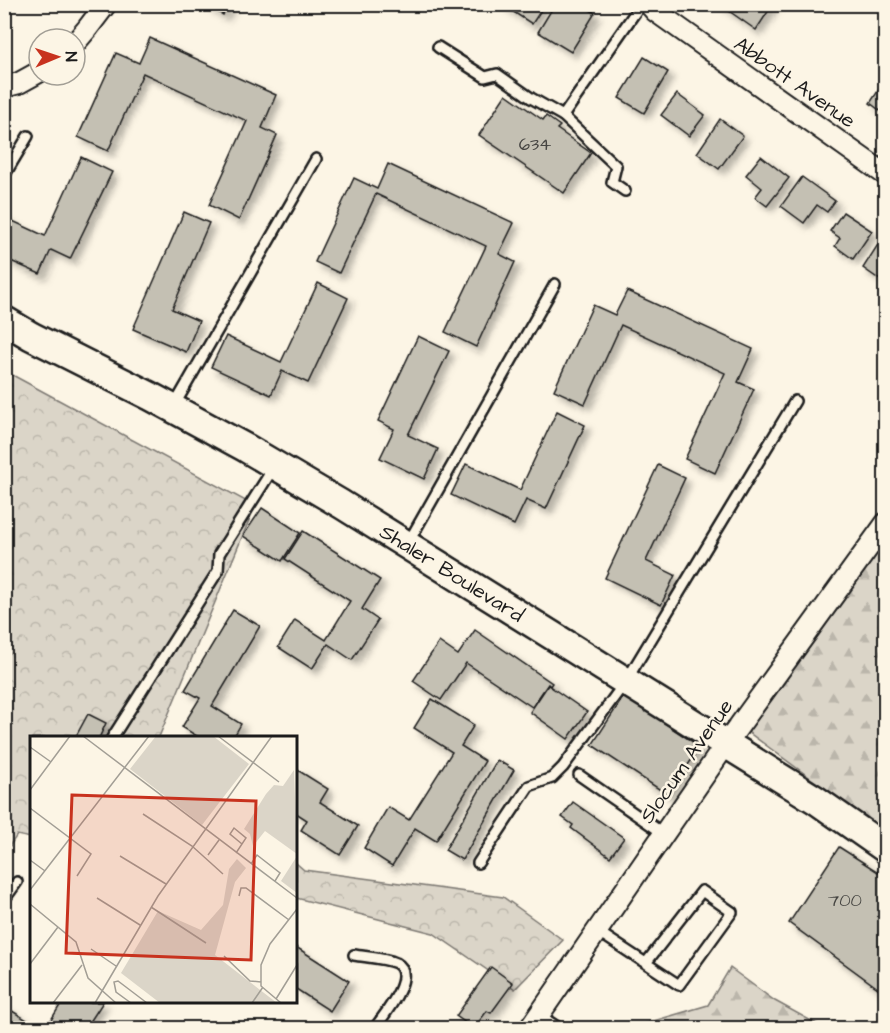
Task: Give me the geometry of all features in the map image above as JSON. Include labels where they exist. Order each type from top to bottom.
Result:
[{"type":"street","points":[[87,30],[106,4]]},
{"type":"street","name":"Abbott Avenue","points":[[650,4],[655,11],[885,175]]},
{"type":"street","points":[[4,87],[27,79]]},
{"type":"street","name":"Shaler Boulevard","points":[[4,320],[172,408],[341,504],[816,800],[885,849]]},
{"type":"street","name":"Slocum Avenue","points":[[534,1022],[726,744],[885,523]]},
{"type":"lane","points":[[563,116],[641,4]]},
{"type":"lane","points":[[438,47],[485,77],[497,74],[531,98],[563,116],[616,166],[612,182],[625,191]]},
{"type":"lane","points":[[4,176],[28,136]]},
{"type":"lane","points":[[172,408],[316,159]]},
{"type":"lane","points":[[407,545],[555,284]]},
{"type":"lane","points":[[478,863],[528,786],[552,778],[563,767],[626,681],[795,401]]},
{"type":"lane","points":[[113,736],[218,571],[219,554],[275,465]]},
{"type":"lane","points":[[579,775],[664,834]]},
{"type":"lane","points":[[4,900],[17,882]]},
{"type":"lane","points":[[597,931],[679,986],[732,912],[702,891],[646,963]]},
{"type":"lane","points":[[354,955],[394,962],[403,972],[399,992],[375,1029]]},
{"type":"lane","points":[[534,1022],[559,1029]]},
{"type":"green space","points":[[5,371],[255,506],[159,736],[30,736],[30,838],[17,835],[5,853]]},
{"type":"green space","points":[[885,542],[885,833],[748,732]]},
{"type":"green space","points":[[297,864],[304,870],[503,897],[563,940],[515,989],[433,933],[297,898]]},
{"type":"green space","points":[[730,968],[775,1001],[824,1028],[645,1028],[640,1025],[708,1005]]},
{"type":"building","points":[[205,4],[230,4],[223,15]]},
{"type":"building","points":[[501,4],[545,4],[532,24]]},
{"type":"building","points":[[555,4],[581,4],[595,13],[571,52],[538,32]]},
{"type":"building","points":[[719,4],[773,4],[756,30]]},
{"type":"building","points":[[150,38],[276,95],[262,128],[277,135],[239,220],[209,205],[247,121],[143,73],[108,151],[78,137],[116,53],[139,63]]},
{"type":"building","points":[[644,57],[668,72],[644,113],[619,98]]},
{"type":"building","points":[[886,79],[886,115],[870,103]]},
{"type":"building","points":[[506,94],[543,120],[546,116],[560,126],[557,129],[591,153],[564,193],[479,135]]},
{"type":"building","points":[[677,94],[705,115],[689,136],[661,115]]},
{"type":"building","points":[[720,119],[743,136],[719,169],[697,153]]},
{"type":"building","points":[[761,156],[789,178],[767,206],[755,197],[762,188],[746,175]]},
{"type":"building","points":[[81,157],[112,172],[70,259],[51,250],[40,274],[4,258],[4,217],[45,236]]},
{"type":"building","points":[[388,164],[514,223],[499,254],[515,262],[476,347],[445,332],[486,246],[376,194],[339,273],[315,262],[354,178],[377,189]]},
{"type":"building","points":[[802,177],[835,201],[827,212],[817,205],[804,223],[781,206]]},
{"type":"building","points":[[184,212],[209,223],[172,309],[199,321],[186,352],[133,329]]},
{"type":"building","points":[[843,212],[872,231],[853,259],[835,246],[840,238],[830,231]]},
{"type":"building","points":[[879,243],[886,247],[886,278],[883,282],[863,268]]},
{"type":"building","points":[[318,283],[348,298],[308,383],[282,371],[271,395],[211,367],[226,336],[281,362]]},
{"type":"building","points":[[627,291],[753,349],[738,382],[754,389],[715,473],[685,459],[725,373],[621,325],[585,404],[554,390],[593,305],[615,315]]},
{"type":"building","points":[[418,336],[449,351],[408,435],[438,449],[424,479],[380,458],[394,429],[378,421]]},
{"type":"building","points":[[557,411],[585,425],[546,509],[526,500],[514,525],[451,495],[466,464],[520,490]]},
{"type":"building","points":[[658,465],[685,478],[646,561],[675,575],[661,605],[605,578]]},
{"type":"building","points":[[262,508],[300,533],[282,561],[243,536]]},
{"type":"building","points":[[303,531],[380,580],[362,609],[378,620],[352,660],[328,644],[312,669],[278,647],[295,620],[326,640],[350,601],[285,559]]},
{"type":"building","points":[[233,610],[260,626],[212,706],[241,724],[234,736],[197,736],[182,727],[200,698],[185,690]]},
{"type":"building","points":[[475,630],[552,683],[550,686],[548,684],[532,707],[466,663],[441,700],[413,681],[439,642],[458,655]]},
{"type":"building","points":[[548,685],[587,712],[568,739],[530,712]]},
{"type":"building","points":[[624,696],[700,747],[668,795],[592,745]]},
{"type":"building","points":[[432,699],[474,725],[461,746],[485,761],[436,841],[415,828],[392,866],[364,848],[388,807],[409,820],[452,752],[414,728]]},
{"type":"building","points":[[88,714],[106,723],[100,736],[76,736]]},
{"type":"building","points":[[497,760],[514,770],[462,860],[445,850]]},
{"type":"building","points":[[297,770],[328,789],[320,802],[358,826],[340,855],[301,830],[307,820],[297,814]]},
{"type":"building","points":[[573,802],[624,838],[610,857],[571,828],[573,825],[562,817]]},
{"type":"building","points":[[839,847],[886,877],[886,994],[789,923]]},
{"type":"building","points":[[297,948],[349,981],[330,1011],[297,990]]},
{"type":"building","points":[[491,967],[513,983],[491,1013],[487,1011],[473,1028],[456,1016]]},
{"type":"building","points":[[61,1003],[102,1003],[86,1028],[46,1028]]},
{"type":"building","points":[[4,1006],[40,1028],[4,1028]]}]
